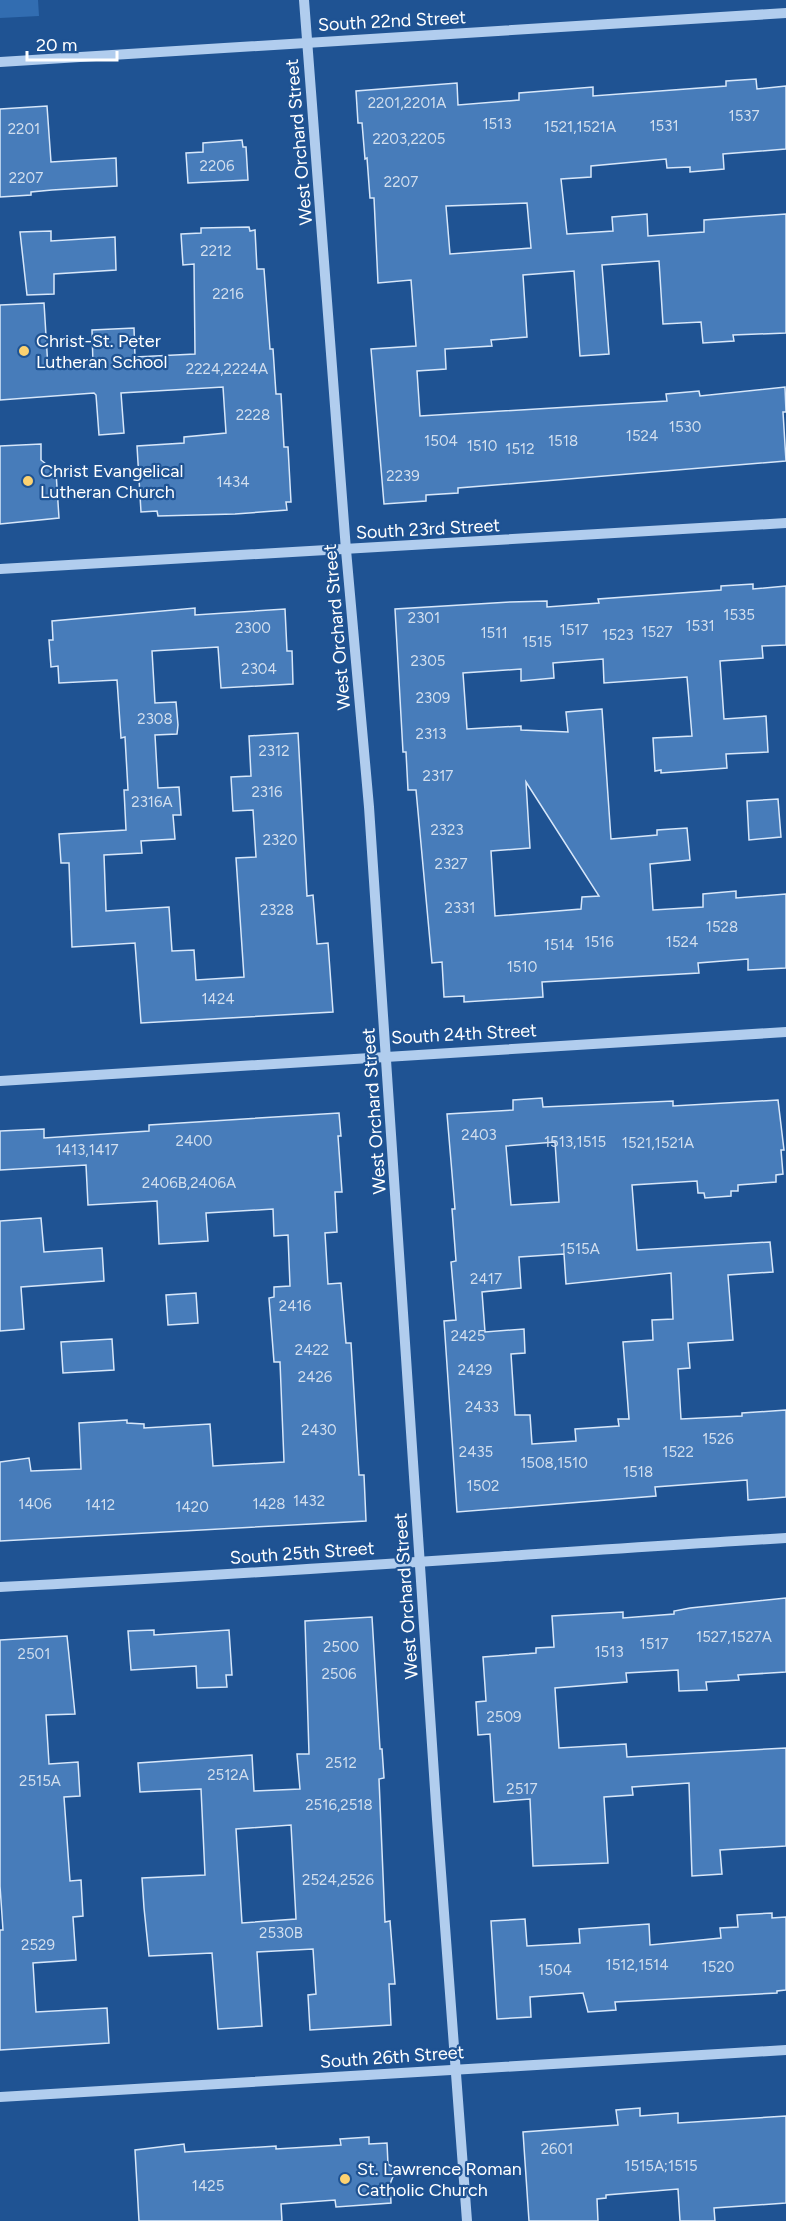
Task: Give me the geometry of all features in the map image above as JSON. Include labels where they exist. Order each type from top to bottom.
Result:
[{"type":"street","name":"West Orchard Street","points":[[304,0],[346,550],[369,807],[467,2221]]},
{"type":"street","name":"South 22nd Street","points":[[0,62],[786,14]]},
{"type":"street","name":"South 23rd Street","points":[[0,569],[786,523]]},
{"type":"street","name":"South 24th Street","points":[[0,1081],[387,1055],[786,1032]]},
{"type":"street","name":"South 25th Street","points":[[0,1587],[172,1579],[786,1538]]},
{"type":"street","name":"South 26th Street","points":[[0,2097],[786,2050]]},
{"type":"shaded area","points":[[0,0],[38,0],[39,16],[0,18]]},
{"type":"building","points":[[756,79],[757,89],[786,86],[786,149],[723,154],[724,169],[690,172],[690,167],[667,168],[666,159],[591,166],[591,177],[561,179],[567,234],[613,231],[612,217],[647,214],[648,236],[704,232],[704,220],[786,214],[786,333],[733,335],[734,341],[703,343],[701,322],[663,324],[659,261],[602,265],[609,354],[580,356],[574,271],[523,275],[527,337],[491,340],[492,346],[445,349],[446,369],[417,371],[420,416],[667,401],[666,394],[699,391],[700,396],[785,387],[786,412],[783,412],[786,461],[458,488],[458,493],[426,495],[426,501],[384,504],[371,349],[416,346],[411,280],[378,283],[374,198],[370,198],[367,158],[365,159],[362,123],[358,123],[356,91],[457,83],[458,105],[519,100],[519,93],[593,87],[593,96],[726,86],[726,81]],"holes":[[[527,203],[531,248],[450,254],[446,206]]]},
{"type":"building","points":[[47,106],[51,162],[116,158],[117,186],[52,190],[31,192],[31,195],[0,197],[0,109]]},
{"type":"building","points":[[242,140],[243,147],[246,147],[248,180],[188,183],[186,153],[203,152],[203,143]]},
{"type":"building","points":[[249,227],[250,231],[255,230],[257,269],[264,269],[276,394],[281,394],[284,447],[288,447],[291,502],[286,502],[287,510],[235,514],[158,516],[157,511],[141,512],[137,446],[184,443],[184,437],[226,433],[223,387],[121,393],[124,433],[99,435],[94,393],[0,400],[0,305],[44,303],[48,368],[93,365],[92,330],[134,328],[135,357],[195,354],[194,264],[183,265],[181,234],[201,233],[201,228]]},
{"type":"building","points":[[51,231],[51,241],[115,237],[116,270],[54,274],[54,294],[27,295],[20,232]]},
{"type":"building","name":"Christ Evangelical Lutheran Church","points":[[41,444],[41,460],[56,472],[59,518],[0,524],[0,446]]},
{"type":"building","points":[[753,584],[753,589],[786,586],[786,645],[762,646],[763,658],[720,661],[724,719],[766,716],[768,752],[726,754],[727,768],[661,773],[661,770],[655,771],[653,738],[692,736],[687,677],[604,683],[603,659],[553,663],[554,678],[521,681],[521,669],[463,673],[467,729],[521,726],[521,730],[568,732],[566,712],[602,709],[611,839],[657,835],[657,830],[687,828],[690,860],[650,864],[653,910],[703,907],[703,894],[736,891],[736,898],[786,894],[786,968],[748,970],[748,959],[698,963],[699,973],[542,982],[543,997],[464,1002],[464,996],[444,997],[442,962],[432,963],[416,790],[408,790],[406,752],[403,752],[395,609],[547,601],[547,607],[599,603],[598,599],[721,590],[721,586]],"holes":[[[526,782],[599,896],[582,897],[581,909],[495,916],[491,851],[530,848]]]},
{"type":"building","points":[[195,608],[195,615],[285,609],[287,651],[292,651],[293,684],[221,688],[218,647],[152,651],[155,703],[176,702],[178,725],[177,734],[155,735],[158,788],[179,787],[181,815],[173,815],[175,839],[141,841],[142,853],[104,855],[106,911],[169,907],[172,951],[194,950],[196,980],[244,977],[236,858],[256,857],[253,810],[233,811],[231,777],[251,776],[249,736],[298,733],[307,896],[313,895],[317,944],[328,943],[333,1012],[141,1023],[135,943],[72,947],[69,863],[61,863],[59,834],[126,830],[124,790],[128,790],[125,737],[121,738],[117,680],[59,683],[58,666],[51,667],[49,640],[53,640],[52,621]]},
{"type":"building","points":[[778,799],[781,837],[749,840],[747,801]]},
{"type":"building","points":[[542,1098],[543,1107],[673,1101],[673,1106],[778,1100],[784,1150],[781,1150],[783,1174],[776,1175],[776,1182],[738,1185],[738,1191],[731,1191],[731,1196],[705,1198],[704,1193],[698,1193],[697,1181],[632,1185],[637,1250],[770,1242],[773,1272],[728,1275],[733,1340],[688,1343],[690,1368],[678,1369],[681,1419],[742,1416],[742,1413],[786,1410],[786,1497],[748,1500],[747,1480],[655,1487],[656,1496],[457,1512],[444,1321],[456,1320],[451,1262],[456,1261],[452,1209],[455,1209],[447,1114],[513,1110],[513,1100]],"holes":[[[555,1142],[559,1202],[511,1205],[506,1146]],[[564,1254],[566,1284],[671,1273],[673,1319],[652,1320],[653,1340],[623,1342],[629,1419],[618,1419],[619,1426],[575,1429],[576,1441],[532,1444],[530,1415],[515,1415],[511,1354],[525,1353],[524,1329],[485,1332],[482,1292],[521,1288],[519,1257]]]},
{"type":"building","points":[[339,1113],[341,1136],[338,1136],[342,1192],[335,1192],[337,1232],[325,1233],[328,1284],[341,1283],[346,1343],[351,1343],[359,1475],[364,1475],[366,1521],[0,1541],[0,1462],[29,1458],[31,1471],[81,1469],[79,1423],[127,1420],[127,1423],[144,1424],[144,1428],[210,1424],[213,1466],[284,1462],[280,1362],[274,1362],[269,1298],[274,1297],[274,1287],[290,1286],[288,1235],[274,1236],[273,1209],[206,1213],[208,1241],[159,1244],[157,1201],[88,1205],[86,1165],[0,1170],[0,1131],[44,1129],[44,1138],[149,1131],[149,1125]]},
{"type":"building","points":[[41,1218],[44,1252],[102,1248],[104,1281],[21,1287],[24,1329],[0,1331],[0,1221]]},
{"type":"building","points":[[196,1293],[198,1323],[168,1325],[166,1295]]},
{"type":"building","points":[[112,1339],[114,1370],[63,1373],[61,1342]]},
{"type":"building","points":[[786,1598],[786,1672],[738,1675],[739,1680],[706,1682],[707,1690],[679,1691],[678,1670],[626,1673],[627,1682],[555,1688],[559,1748],[626,1744],[627,1757],[786,1748],[786,1846],[720,1850],[722,1874],[692,1876],[689,1783],[632,1787],[633,1795],[604,1797],[608,1863],[533,1866],[530,1799],[494,1802],[490,1734],[478,1735],[476,1702],[486,1701],[483,1657],[536,1653],[536,1648],[554,1647],[552,1616],[623,1612],[623,1618],[674,1614],[674,1611],[690,1608]]},
{"type":"building","points":[[372,1617],[380,1749],[382,1749],[384,1778],[379,1779],[385,1922],[390,1921],[395,1984],[389,1984],[391,2025],[310,2030],[308,1995],[316,1994],[313,1949],[257,1952],[262,2026],[218,2029],[212,1953],[149,1956],[144,1908],[142,1878],[205,1875],[201,1789],[140,1792],[138,1763],[252,1755],[254,1791],[300,1789],[297,1754],[309,1754],[305,1621]],"holes":[[[291,1825],[296,1919],[242,1923],[236,1829]]]},
{"type":"building","points":[[154,1630],[154,1635],[229,1630],[232,1675],[226,1675],[227,1687],[197,1688],[196,1666],[131,1670],[128,1631]]},
{"type":"building","points":[[67,1636],[75,1714],[46,1715],[49,1764],[78,1762],[80,1796],[64,1797],[70,1881],[81,1880],[83,1916],[73,1917],[76,1960],[33,1963],[36,2012],[107,2008],[109,2043],[0,2050],[0,1930],[3,1930],[0,1886],[0,1640]]},
{"type":"building","points":[[772,1913],[772,1918],[786,1917],[786,1990],[777,1991],[777,1993],[615,2002],[616,2010],[588,2012],[583,1993],[530,1997],[531,2017],[497,2019],[491,1921],[525,1919],[527,1946],[580,1943],[579,1929],[649,1924],[650,1945],[721,1938],[720,1928],[738,1927],[737,1915]]},
{"type":"building","points":[[640,2108],[640,2116],[678,2113],[678,2123],[786,2116],[786,2203],[714,2208],[715,2221],[680,2221],[678,2189],[606,2195],[606,2198],[597,2199],[598,2221],[529,2221],[523,2132],[618,2125],[616,2110]]},
{"type":"building","points":[[369,2137],[369,2144],[387,2143],[388,2164],[396,2169],[390,2184],[391,2203],[336,2207],[335,2200],[281,2204],[282,2221],[139,2221],[135,2150],[184,2144],[185,2152],[276,2146],[276,2149],[341,2145],[340,2139]]},
{"type":"place","name":"Christ-St. Peter Lutheran School","points":[[24,351]]},
{"type":"place","name":"Christ Evangelical Lutheran Church","points":[[28,481]]},
{"type":"place","name":"St. Lawrence Roman Catholic Church","points":[[345,2179]]}]
